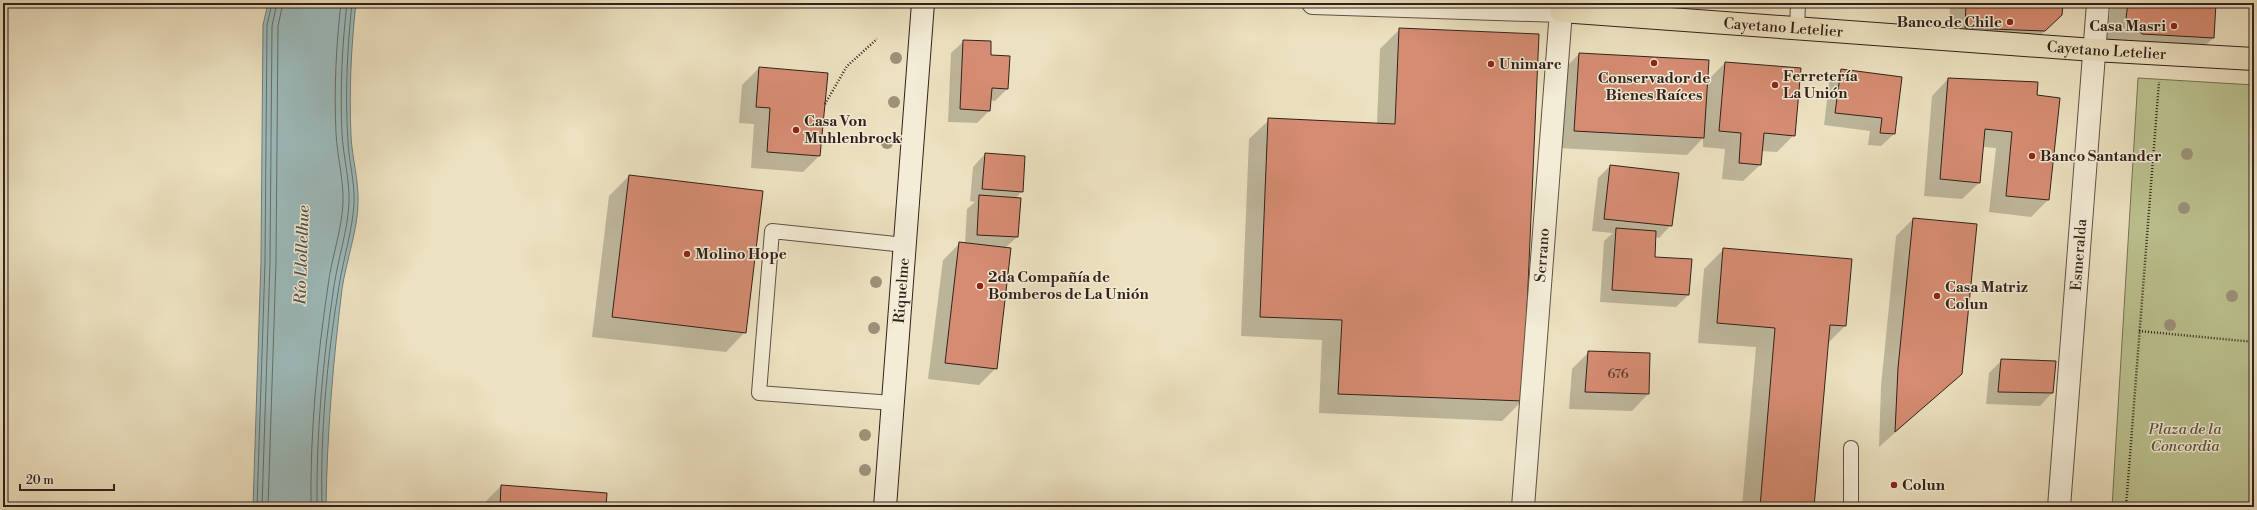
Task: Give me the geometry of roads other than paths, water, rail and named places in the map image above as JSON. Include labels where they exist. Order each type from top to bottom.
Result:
[{"type":"main road","name":"Cayetano Letelier","points":[[1561,7],[1797,29],[2094,50],[2254,59]]},
{"type":"street","name":"Riquelme","points":[[885,507],[923,3]]},
{"type":"street","name":"Cayetano Letelier","points":[[1313,3],[1561,7]]},
{"type":"street","name":"Esmeralda","points":[[2059,507],[2098,3]]},
{"type":"street","name":"Serrano","points":[[1523,507],[1561,7]]},
{"type":"lane","points":[[1797,29],[1798,3]]},
{"type":"lane","points":[[893,403],[759,393],[772,231],[905,245]]},
{"type":"lane","points":[[1851,448],[1851,507]]},
{"type":"water","name":"Río Llollelhue","points":[[268,3],[356,3],[350,86],[350,119],[358,195],[357,213],[342,289],[336,344],[329,425],[326,507],[253,507],[261,262],[263,25]]},
{"type":"place","name":"Banco de Chile","points":[[2010,22]]},
{"type":"place","name":"Casa Masri","points":[[2174,26]]},
{"type":"place","name":"Conservador de Bienes Raíces","points":[[1654,63]]},
{"type":"place","name":"Unimarc","points":[[1491,64]]},
{"type":"place","name":"Ferretería La Unión","points":[[1775,85]]},
{"type":"place","name":"Casa Von Muhlenbrock","points":[[796,130]]},
{"type":"place","name":"Banco Santander","points":[[2032,156]]},
{"type":"place","name":"Molino Hope","points":[[687,254]]},
{"type":"place","name":"2da Compañía de Bomberos de La Unión","points":[[980,286]]},
{"type":"place","name":"Casa Matriz Colun","points":[[1937,296]]},
{"type":"place","name":"Colun","points":[[1894,485]]},
{"type":"park label","name":"Plaza de la Concordia","points":[[2185,438]]}]
